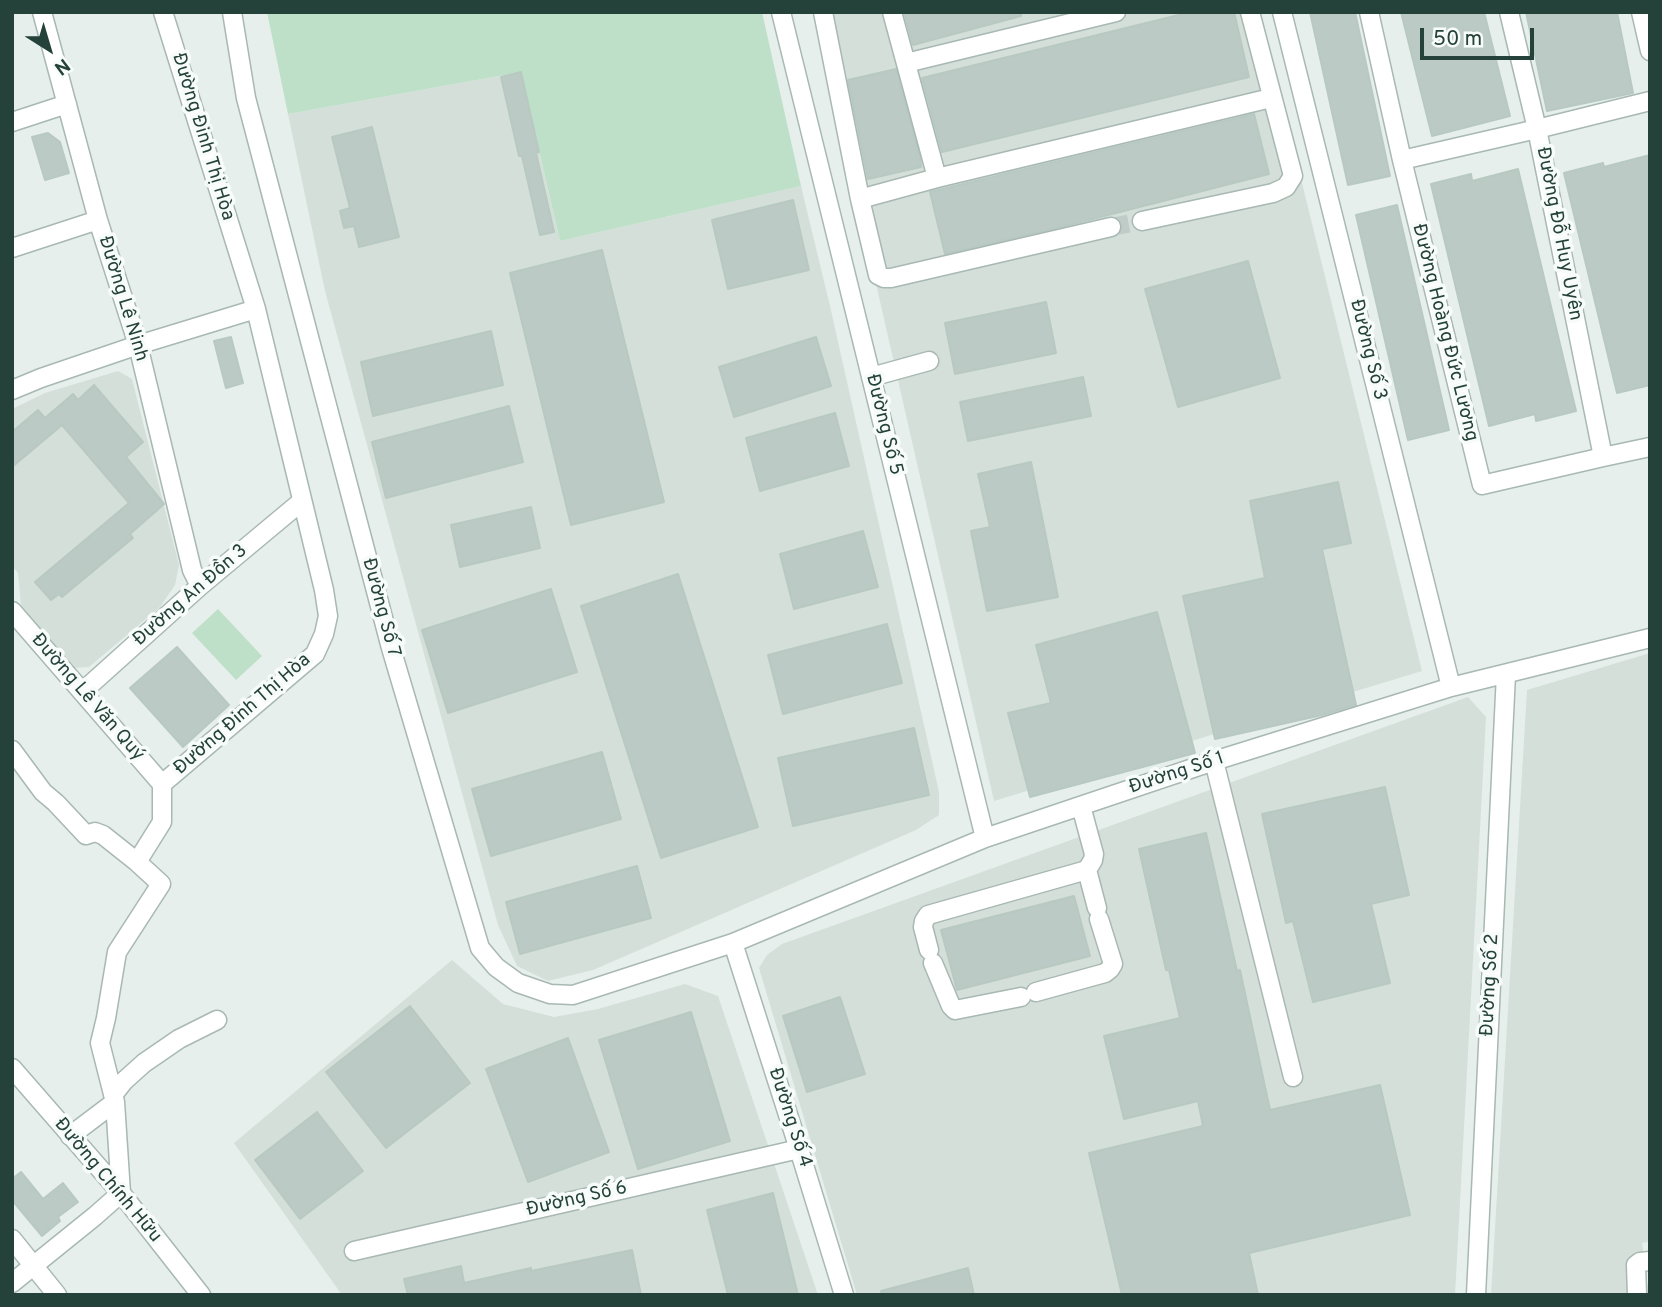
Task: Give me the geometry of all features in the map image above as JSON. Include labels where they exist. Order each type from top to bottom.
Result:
[{"type":"street","name":"Đường Lê Ninh","points":[[42,12],[98,220],[138,345],[192,570],[200,586]]},
{"type":"street","name":"Đường Đinh Thị Hòa","points":[[137,862],[162,822],[162,784],[315,654],[328,616],[256,309],[163,12]]},
{"type":"street","name":"Đường Số 7","points":[[232,12],[246,98],[341,463],[391,648],[480,948],[496,967],[518,983],[550,994],[573,995],[725,946]]},
{"type":"street","name":"Đường Số 5","points":[[781,12],[985,838]]},
{"type":"street","points":[[823,12],[878,275],[884,278],[1111,227]]},
{"type":"street","points":[[892,12],[937,178]]},
{"type":"street","points":[[906,63],[1116,12]]},
{"type":"street","points":[[1142,221],[1273,193],[1286,187],[1293,176],[1250,12]]},
{"type":"street","name":"Đường Số 3","points":[[1282,12],[1451,687]]},
{"type":"street","name":"Đường Hoàng Đức Lương","points":[[1369,12],[1402,160],[1482,485],[1650,447]]},
{"type":"street","name":"Đường Đỗ Huy Uyên","points":[[1509,12],[1537,129],[1603,457]]},
{"type":"street","points":[[1641,12],[1650,49]]},
{"type":"street","points":[[860,198],[1272,98]]},
{"type":"street","points":[[1402,160],[1650,101]]},
{"type":"street","points":[[12,122],[67,104]]},
{"type":"street","points":[[12,248],[98,220]]},
{"type":"street","points":[[12,390],[138,345],[256,309]]},
{"type":"street","points":[[871,377],[929,361]]},
{"type":"street","name":"Đường An Đồn 3","points":[[82,692],[200,586],[302,501]]},
{"type":"street","name":"Đường Lê Văn Quý","points":[[12,611],[162,784]]},
{"type":"street","name":"Đường Số 1","points":[[725,946],[985,838],[1214,761],[1451,687],[1650,638]]},
{"type":"street","name":"Đường Số 2","points":[[1476,1295],[1506,674]]},
{"type":"street","points":[[12,750],[43,792],[86,835],[95,832],[103,835],[161,884],[117,952],[100,1043],[114,1099],[121,1194],[12,1283]]},
{"type":"street","points":[[1214,761],[1293,1077]]},
{"type":"street","points":[[1081,806],[1094,854],[1087,870],[928,915],[924,921],[923,927],[931,956],[955,1010],[1029,995],[1110,969],[1113,964],[1087,870]]},
{"type":"street","name":"Đường Số 4","points":[[725,946],[799,1149],[844,1295]]},
{"type":"street","points":[[70,1136],[114,1099],[124,1081],[144,1063],[179,1039],[217,1020]]},
{"type":"street","name":"Đường Chính Hữu","points":[[12,1068],[121,1194],[201,1295]]},
{"type":"street","name":"Đường Số 6","points":[[354,1251],[799,1149]]},
{"type":"street","points":[[12,1240],[57,1295]]},
{"type":"street","points":[[1637,1295],[1636,1265],[1650,1261]]},
{"type":"shaded area","points":[[814,12],[1260,12],[1422,671],[994,801]]},
{"type":"shaded area","points":[[521,72],[560,241],[801,186],[939,792],[939,815],[916,830],[593,970],[548,981],[517,966],[498,925],[325,291],[288,114]]},
{"type":"shaded area","points":[[118,371],[132,379],[179,565],[175,585],[160,607],[89,667],[72,668],[21,605],[18,573],[12,566],[12,409],[45,393]]},
{"type":"shaded area","points":[[1650,653],[1650,1241],[1642,1243],[1649,1295],[1491,1295],[1527,690]]},
{"type":"shaded area","points":[[1468,697],[1486,717],[1455,1295],[857,1295],[759,968],[767,955],[782,944]]},
{"type":"shaded area","points":[[452,960],[503,1004],[554,1017],[598,1009],[685,984],[718,996],[818,1295],[342,1295],[234,1143]]},
{"type":"green space","points":[[267,12],[762,12],[801,186],[560,241],[521,72],[288,114]]},
{"type":"green space","points":[[218,609],[262,656],[236,680],[192,633]]},
{"type":"building","points":[[904,12],[1021,12],[1021,16],[913,45]]},
{"type":"building","points":[[1191,12],[1234,12],[1249,77],[942,152],[922,78]]},
{"type":"building","points":[[1310,12],[1355,12],[1390,176],[1348,185]]},
{"type":"building","points":[[1401,12],[1484,12],[1510,116],[1432,136]]},
{"type":"building","points":[[1526,12],[1617,12],[1633,93],[1547,111]]},
{"type":"building","points":[[896,69],[921,167],[868,179],[848,80]]},
{"type":"building","points":[[521,72],[554,232],[540,235],[501,77]]},
{"type":"building","points":[[1254,114],[1269,174],[945,254],[930,192]]},
{"type":"building","points":[[372,127],[399,237],[359,247],[354,226],[344,228],[340,211],[350,208],[332,137]]},
{"type":"building","points":[[48,133],[60,142],[69,173],[45,180],[32,137]]},
{"type":"building","points":[[1650,155],[1650,385],[1617,393],[1564,173],[1603,163],[1604,167]]},
{"type":"building","points":[[1518,169],[1576,411],[1536,421],[1535,414],[1489,426],[1431,184],[1471,174],[1472,181]]},
{"type":"building","points":[[793,200],[809,270],[728,289],[712,220]]},
{"type":"building","points":[[1397,205],[1449,430],[1408,440],[1356,215]]},
{"type":"building","points":[[602,250],[664,502],[571,525],[510,273]]},
{"type":"building","points":[[1248,261],[1280,378],[1178,407],[1145,289]]},
{"type":"building","points":[[1046,302],[1056,353],[955,374],[945,323]]},
{"type":"building","points":[[491,331],[503,385],[373,416],[361,362]]},
{"type":"building","points":[[231,337],[243,383],[226,388],[214,341]]},
{"type":"building","points":[[816,337],[831,386],[734,417],[719,367]]},
{"type":"building","points":[[1083,377],[1091,416],[968,441],[960,402]]},
{"type":"building","points":[[94,385],[143,442],[126,457],[164,504],[130,534],[133,538],[62,597],[59,594],[51,600],[35,582],[129,503],[62,425],[12,467],[12,432],[38,410],[45,418],[73,394],[78,400]]},
{"type":"building","points":[[509,406],[523,462],[386,498],[372,442]]},
{"type":"building","points":[[835,413],[849,466],[760,491],[746,438]]},
{"type":"building","points":[[1031,462],[1058,597],[987,611],[971,531],[990,527],[978,474]]},
{"type":"building","points":[[1338,482],[1351,543],[1322,549],[1356,705],[1215,739],[1183,596],[1265,578],[1250,501]]},
{"type":"building","points":[[531,507],[540,548],[460,567],[451,525]]},
{"type":"building","points":[[863,531],[878,587],[794,609],[780,554]]},
{"type":"building","points":[[678,574],[758,827],[661,858],[581,606]]},
{"type":"building","points":[[551,589],[577,672],[448,713],[422,630]]},
{"type":"building","points":[[1157,612],[1195,753],[1030,797],[1008,713],[1051,703],[1036,645]]},
{"type":"building","points":[[887,624],[902,683],[783,714],[768,655]]},
{"type":"building","points":[[177,647],[229,705],[183,747],[130,688]]},
{"type":"building","points":[[914,728],[929,795],[793,826],[778,758]]},
{"type":"building","points":[[602,752],[621,819],[491,856],[472,789]]},
{"type":"building","points":[[1385,787],[1409,895],[1371,904],[1390,983],[1313,1002],[1293,921],[1286,923],[1262,814]]},
{"type":"building","points":[[1206,833],[1237,971],[1240,970],[1270,1110],[1380,1085],[1410,1215],[1249,1253],[1258,1295],[1122,1295],[1089,1153],[1203,1126],[1198,1101],[1124,1119],[1104,1036],[1180,1018],[1169,970],[1166,970],[1139,849]]},
{"type":"building","points":[[637,866],[651,918],[520,954],[506,902]]},
{"type":"building","points":[[1074,896],[1090,956],[957,990],[941,930]]},
{"type":"building","points":[[840,997],[865,1074],[807,1092],[783,1016]]},
{"type":"building","points":[[410,1006],[470,1083],[386,1148],[326,1072]]},
{"type":"building","points":[[691,1012],[730,1141],[638,1169],[599,1040]]},
{"type":"building","points":[[568,1038],[609,1152],[528,1182],[486,1069]]},
{"type":"building","points":[[317,1112],[363,1171],[300,1219],[255,1160]]},
{"type":"building","points":[[21,1172],[43,1199],[63,1183],[78,1202],[58,1217],[60,1221],[42,1236],[12,1200],[12,1179]]},
{"type":"building","points":[[773,1193],[798,1295],[728,1295],[707,1210]]},
{"type":"building","points":[[632,1250],[641,1295],[408,1295],[404,1279],[461,1266],[464,1283]]},
{"type":"building","points":[[968,1268],[974,1295],[882,1295],[881,1291]]},
{"type":"tunnel","points":[[1111,227],[1142,221]]}]
